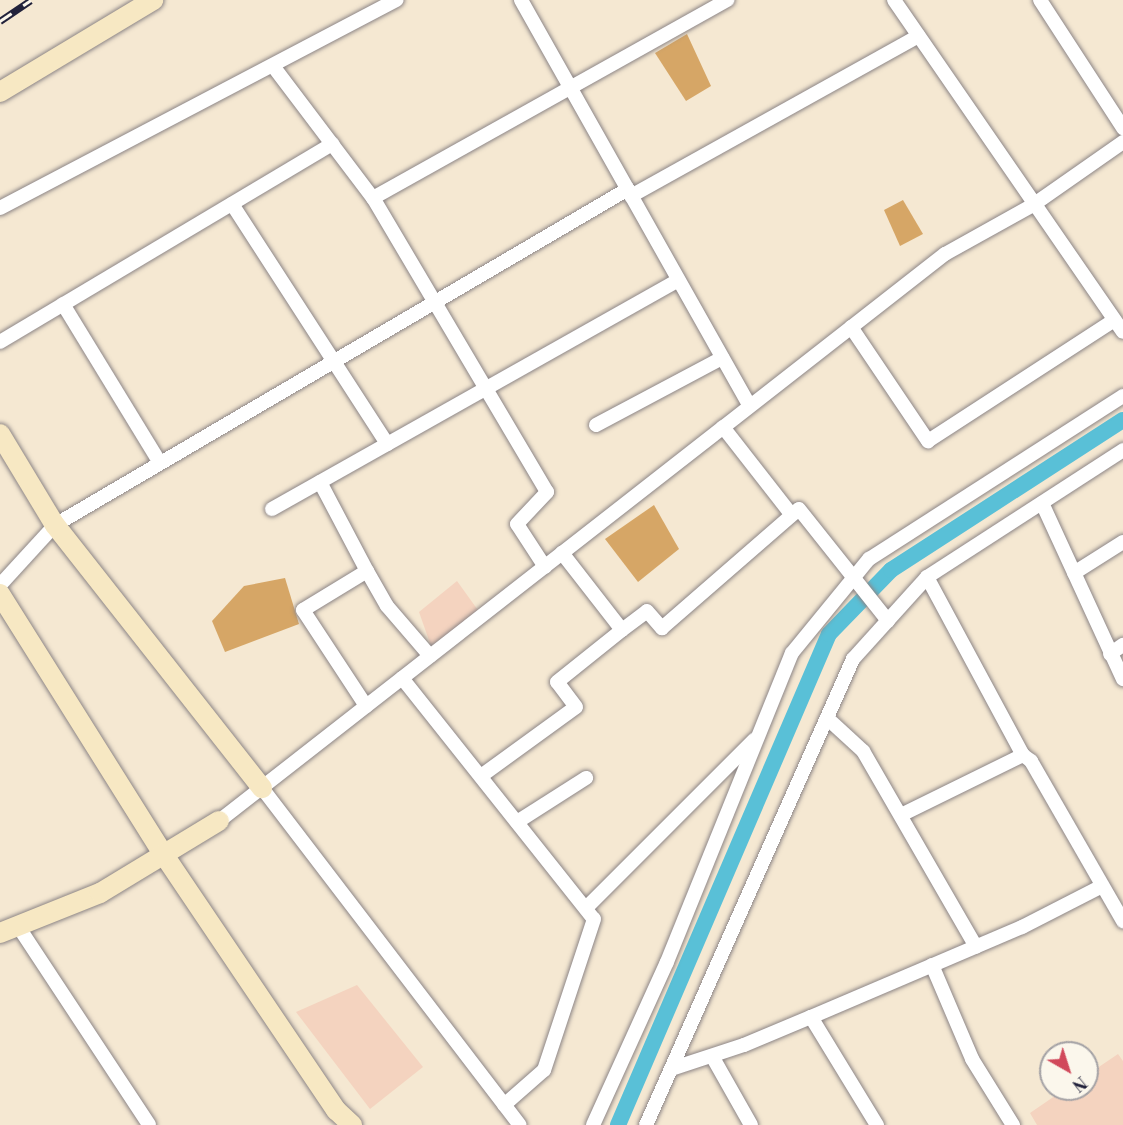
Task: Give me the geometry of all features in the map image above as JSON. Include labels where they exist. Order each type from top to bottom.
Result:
[{"type":"street","points":[[0,92],[153,0]]},
{"type":"street","points":[[0,208],[397,0]]},
{"type":"street","points":[[521,0],[750,406]]},
{"type":"street","points":[[373,198],[728,0]]},
{"type":"street","points":[[894,0],[1033,205],[1123,332]]},
{"type":"street","points":[[1040,0],[1123,128]]},
{"type":"street","points":[[0,585],[55,525],[432,304],[918,36]]},
{"type":"street","points":[[273,66],[373,198],[432,304],[547,492],[517,524],[545,567]]},
{"type":"street","points":[[149,1125],[9,930],[100,893],[219,821],[945,254],[1033,205],[1123,142]]},
{"type":"street","points":[[0,342],[332,144]]},
{"type":"street","points":[[232,204],[387,444]]},
{"type":"street","points":[[272,509],[678,280]]},
{"type":"street","points":[[63,304],[160,463]]},
{"type":"street","points":[[851,327],[928,441],[1114,320]]},
{"type":"street","points":[[596,425],[722,358]]},
{"type":"street","points":[[593,1125],[667,962],[792,653],[869,559],[1123,396]]},
{"type":"street","points":[[723,427],[791,514]]},
{"type":"street","points":[[0,434],[55,525],[262,788],[520,1125]]},
{"type":"street","points":[[646,1125],[853,659],[927,577],[1123,450]]},
{"type":"street","points":[[320,482],[387,606],[430,656]]},
{"type":"street","points":[[1042,503],[1123,679]]},
{"type":"street","points":[[481,776],[576,707],[557,682],[647,611],[662,628],[799,509],[852,579],[888,621]]},
{"type":"street","points":[[1074,573],[1123,542]]},
{"type":"street","points":[[562,553],[621,630]]},
{"type":"street","points":[[366,706],[303,610],[367,571]]},
{"type":"street","points":[[927,577],[1023,755],[1032,761],[1097,874],[1100,887],[1123,921]]},
{"type":"street","points":[[0,594],[164,855],[336,1110],[352,1125]]},
{"type":"street","points":[[1110,654],[1123,645]]},
{"type":"street","points":[[402,678],[594,919],[544,1070],[504,1105]]},
{"type":"street","points":[[827,718],[863,751],[976,947]]},
{"type":"street","points":[[586,908],[758,737]]},
{"type":"street","points":[[901,815],[1023,755]]},
{"type":"street","points":[[517,822],[586,778]]},
{"type":"street","points":[[671,1069],[712,1056],[811,1017],[976,947],[1100,887]]},
{"type":"street","points":[[932,965],[972,1059],[1013,1125]]},
{"type":"street","points":[[811,1017],[877,1125]]},
{"type":"street","points":[[712,1056],[751,1125]]},
{"type":"shaded area","points":[[457,581],[480,613],[431,646],[419,612]]},
{"type":"shaded area","points":[[357,985],[423,1067],[370,1109],[296,1012]]},
{"type":"shaded area","points":[[1118,1054],[1123,1061],[1123,1125],[1037,1125],[1030,1113],[1048,1101],[1099,1101],[1099,1067]]},
{"type":"building","points":[[687,34],[711,86],[686,101],[655,53]]},
{"type":"building","points":[[903,200],[923,234],[900,246],[884,210]]},
{"type":"building","points":[[654,505],[679,549],[638,582],[605,539]]},
{"type":"building","points":[[285,578],[299,624],[225,652],[212,621],[244,586]]},
{"type":"waterway","points":[[618,1125],[829,634],[891,570],[1123,420]]},
{"type":"railway","points":[[0,21],[31,0]]}]
